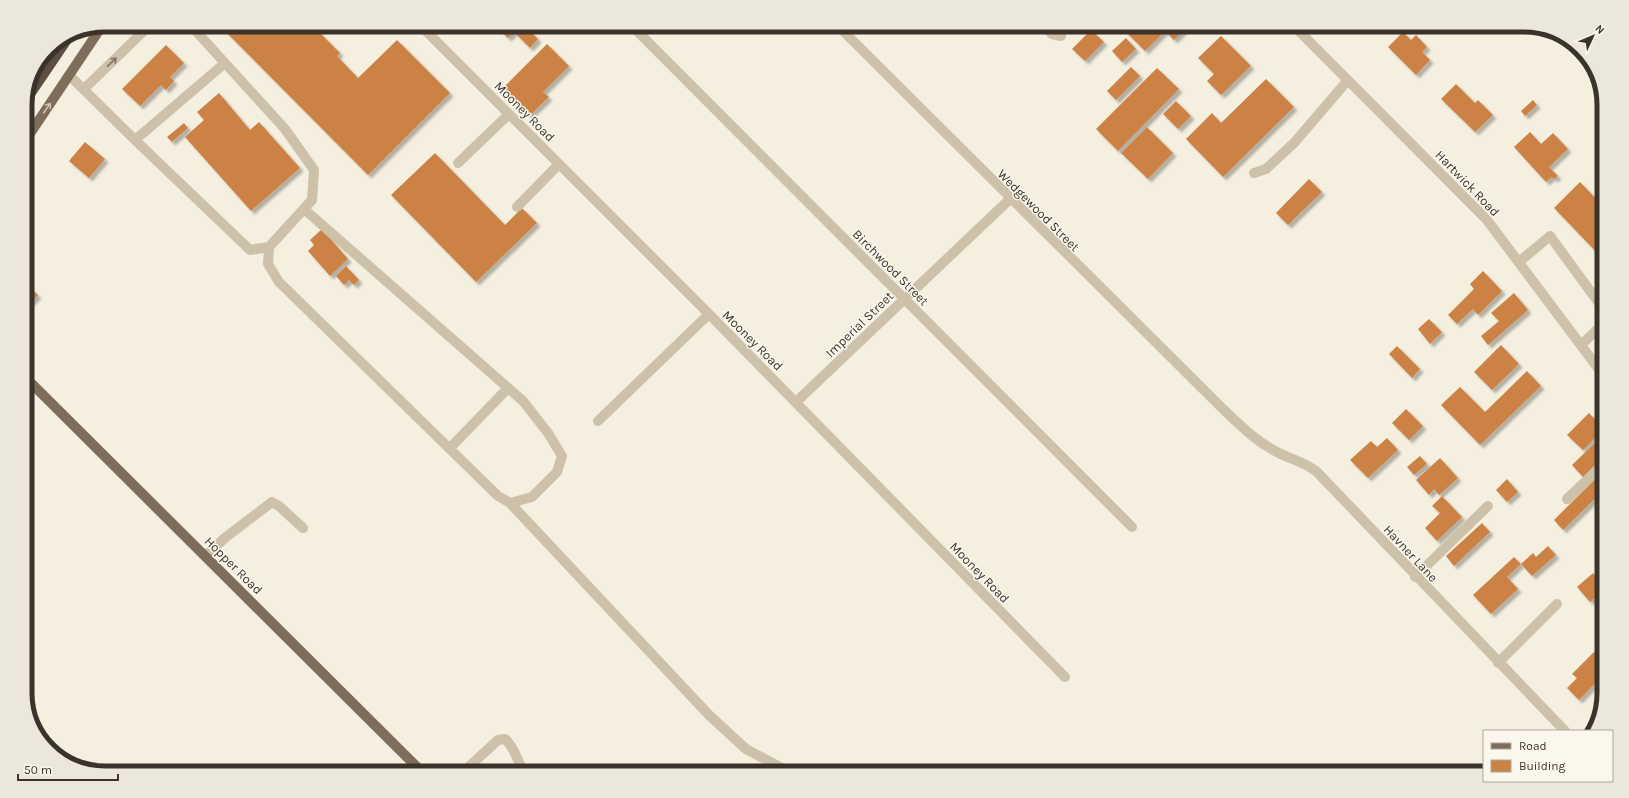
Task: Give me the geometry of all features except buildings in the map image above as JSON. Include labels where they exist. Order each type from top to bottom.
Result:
[{"type":"highway","points":[[35,85],[61,47]]},
{"type":"main road","points":[[32,130],[98,32]]},
{"type":"main road","name":"Hopper Road","points":[[32,384],[416,766]]},
{"type":"street","points":[[84,89],[143,32]]},
{"type":"street","points":[[69,75],[250,250],[269,247],[312,200],[314,170],[284,129],[197,32]]},
{"type":"street","name":"Mooney Road","points":[[427,32],[709,314],[1065,677]]},
{"type":"street","name":"Birchwood Street","points":[[638,32],[1132,527]]},
{"type":"street","name":"Wedgewood Street","points":[[844,32],[1010,199],[1225,411]]},
{"type":"street","points":[[1050,32],[1052,34],[1061,36]]},
{"type":"street","name":"Hartwick Road","points":[[1300,32],[1487,220],[1597,367]]},
{"type":"street","points":[[135,140],[225,63]]},
{"type":"street","points":[[1254,173],[1266,169],[1294,143],[1348,80]]},
{"type":"street","points":[[458,163],[509,114]]},
{"type":"street","points":[[517,207],[560,164]]},
{"type":"street","name":"Imperial Street","points":[[796,402],[1010,199]]},
{"type":"street","points":[[304,209],[523,401],[548,433],[562,456],[557,472],[532,497],[510,503]]},
{"type":"street","points":[[1519,262],[1550,236],[1597,300]]},
{"type":"street","points":[[269,247],[268,264],[279,282],[498,496],[510,503],[709,715],[746,749],[777,766]]},
{"type":"street","points":[[598,420],[709,314]]},
{"type":"street","points":[[1581,345],[1597,330]]},
{"type":"street","points":[[450,448],[508,388]]},
{"type":"street","name":"Havner Lane","points":[[1225,411],[1257,440],[1279,454],[1307,464],[1317,472],[1498,663],[1564,730]]},
{"type":"street","points":[[1567,499],[1597,471]]},
{"type":"street","points":[[206,556],[236,528],[272,502],[279,506],[302,528]]},
{"type":"street","points":[[1415,576],[1488,506]]},
{"type":"street","points":[[1498,663],[1557,604]]},
{"type":"street","points":[[470,766],[498,740],[505,739],[511,744],[520,766]]}]
